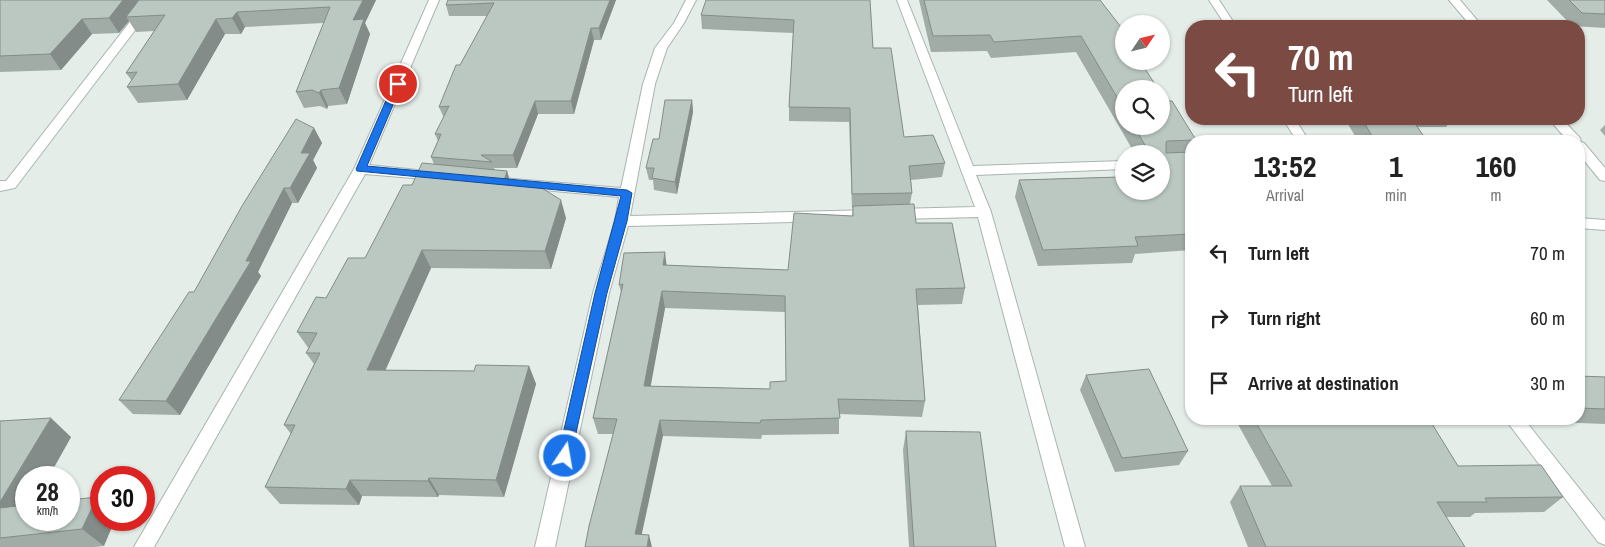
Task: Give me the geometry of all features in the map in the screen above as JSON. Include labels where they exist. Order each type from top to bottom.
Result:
[{"type":"street","points":[[0,198],[5,185],[153,0]]},
{"type":"street","points":[[144,547],[361,169],[434,0]]},
{"type":"street","points":[[545,547],[601,293],[622,221],[649,84],[661,48],[679,23],[691,0]]},
{"type":"street","points":[[902,0],[984,212],[1075,547]]},
{"type":"street","points":[[1214,0],[1227,20]]},
{"type":"street","points":[[1454,0],[1472,20]]},
{"type":"street","points":[[1561,125],[1570,135]]},
{"type":"street","points":[[1585,153],[1605,177]]},
{"type":"street","points":[[967,171],[1115,165]]},
{"type":"street","points":[[361,169],[450,177]]},
{"type":"street","points":[[479,180],[627,193]]},
{"type":"street","points":[[622,221],[984,212]]},
{"type":"street","points":[[1585,223],[1605,225]]},
{"type":"street","points":[[1519,425],[1605,536]]},
{"type":"building","points":[[0,0],[123,0],[109,18],[82,19],[50,54],[0,56]]},
{"type":"building","points":[[139,0],[363,0],[353,20],[364,19],[339,88],[321,90],[319,93],[312,90],[296,92],[330,7],[237,12],[232,18],[216,19],[178,84],[127,87],[137,72],[126,73],[165,15],[126,17]]},
{"type":"building","points":[[448,0],[610,0],[599,28],[591,28],[571,101],[535,101],[513,155],[481,155],[492,162],[431,157],[441,134],[435,134],[449,106],[439,107],[456,65],[460,65],[494,3],[446,5]]},
{"type":"building","points":[[706,0],[870,0],[873,48],[891,48],[904,137],[933,135],[945,163],[909,166],[912,193],[852,194],[850,108],[789,107],[794,20],[701,15]]},
{"type":"building","points":[[924,0],[1100,0],[1115,19],[1115,70],[1146,70],[1152,80],[1115,80],[1115,94],[1081,36],[994,42],[990,35],[933,36]]},
{"type":"building","points":[[1569,0],[1605,0],[1605,14],[1582,13]]},
{"type":"building","points":[[665,100],[692,100],[675,182],[652,178],[654,168],[646,168],[653,139],[659,139]]},
{"type":"building","points":[[1170,101],[1172,101],[1185,125],[1193,135],[1185,135],[1185,140],[1167,141],[1166,145],[1145,145],[1139,135],[1170,135]]},
{"type":"building","points":[[296,119],[314,128],[301,153],[310,153],[290,188],[284,188],[246,261],[251,261],[166,401],[119,400],[189,292],[194,292],[242,206]]},
{"type":"building","points":[[1366,125],[1416,125],[1423,135],[1371,135]]},
{"type":"building","points":[[1185,152],[1185,234],[1135,237],[1138,246],[1043,250],[1019,180],[1115,177],[1115,200],[1170,200],[1170,153]]},
{"type":"building","points":[[422,163],[507,171],[503,184],[537,185],[561,200],[545,251],[422,250],[367,370],[474,371],[476,365],[529,366],[496,480],[429,478],[428,481],[350,480],[346,489],[265,487],[295,425],[284,425],[320,353],[306,353],[317,333],[297,332],[316,297],[326,298],[348,258],[365,258],[403,185],[412,185]]},
{"type":"building","points":[[914,204],[916,223],[952,223],[965,288],[916,289],[925,401],[838,399],[840,418],[761,420],[760,423],[660,420],[635,534],[649,535],[647,547],[585,547],[617,419],[593,418],[623,284],[619,285],[624,253],[665,252],[663,265],[788,270],[794,213],[853,216],[853,206]],"holes":[[[662,291],[785,296],[786,381],[770,382],[770,389],[644,386]]]},
{"type":"building","points":[[1149,369],[1188,451],[1122,458],[1086,375]]},
{"type":"building","points":[[1585,376],[1605,377],[1605,409],[1585,408]]},
{"type":"building","points":[[51,418],[22,466],[15,466],[15,477],[0,502],[0,421]]},
{"type":"building","points":[[1257,425],[1433,425],[1458,466],[1541,465],[1563,497],[1485,498],[1487,502],[1437,502],[1465,547],[1266,547],[1240,486],[1292,486]]},
{"type":"building","points":[[906,431],[980,432],[996,547],[914,547]]},
{"type":"building","points":[[90,498],[90,512],[82,529],[80,529],[80,499]]},
{"type":"building","points":[[15,506],[15,531],[64,531],[0,538],[0,508]]},
{"type":"route","points":[[398,84],[361,169],[627,193],[622,221],[601,293],[565,456]]}]
